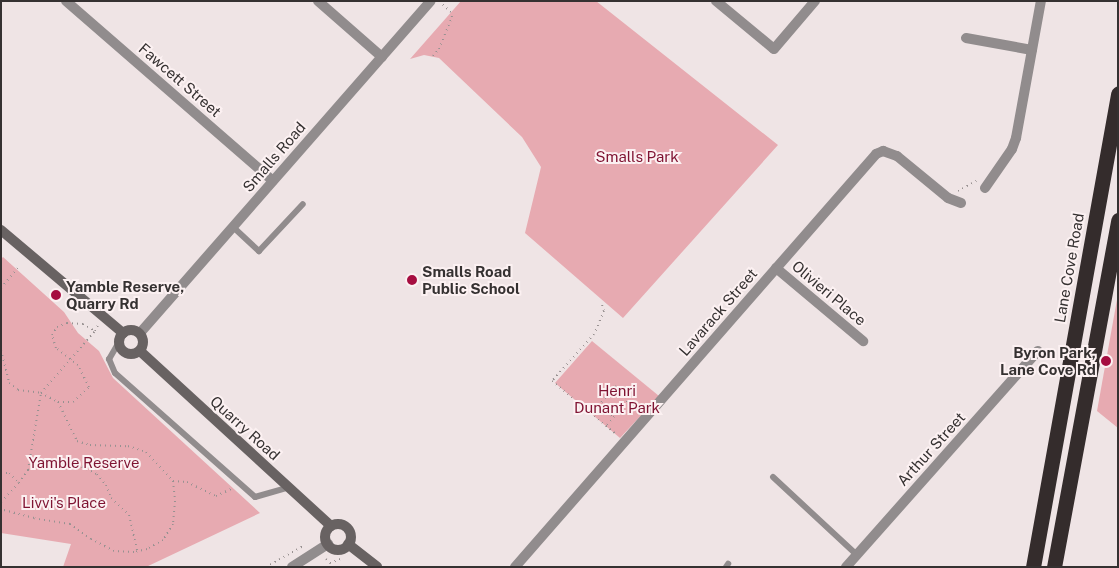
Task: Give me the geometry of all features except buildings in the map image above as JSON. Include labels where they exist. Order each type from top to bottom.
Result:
[{"type":"highway","name":"Lane Cove Road","points":[[1033,567],[1118,94]]},
{"type":"highway","points":[[1054,567],[1118,220]]},
{"type":"street","name":"Fawcett Street","points":[[66,1],[273,181]]},
{"type":"street","points":[[318,1],[382,56]]},
{"type":"street","name":"Smalls Road","points":[[140,333],[431,1]]},
{"type":"street","points":[[716,1],[774,49],[815,1]]},
{"type":"street","points":[[985,188],[1012,149],[1016,138],[1041,1]]},
{"type":"street","points":[[966,38],[1032,50]]},
{"type":"street","name":"Lavarack Street","points":[[515,567],[870,160],[883,151],[897,156],[948,198],[961,203]]},
{"type":"street","points":[[1,230],[103,316],[121,338],[124,352],[132,354],[140,351],[144,344],[140,333],[129,330],[121,338]]},
{"type":"street","name":"Olivieri Place","points":[[776,268],[862,341]]},
{"type":"street","name":"Quarry Road","points":[[140,351],[330,526]]},
{"type":"street","name":"Arthur Street","points":[[846,567],[1038,351]]},
{"type":"street","points":[[339,524],[347,528],[351,536],[348,544],[338,549],[328,544],[326,534],[330,526],[339,524]]},
{"type":"street","points":[[292,567],[328,544]]},
{"type":"street","points":[[348,544],[377,567]]},
{"type":"lane","points":[[232,226],[259,251],[303,204]]},
{"type":"lane","points":[[121,338],[109,358],[115,373],[254,497],[289,488]]},
{"type":"lane","points":[[773,477],[857,555]]},
{"type":"path","points":[[433,56],[439,49],[452,17],[451,12],[439,1]]},
{"type":"path","points":[[948,198],[966,185],[992,178]]},
{"type":"path","points":[[1,288],[18,268]]},
{"type":"path","points":[[602,305],[604,311],[594,334],[552,380],[625,442]]},
{"type":"path","points":[[1,502],[20,483],[28,470],[42,392],[71,360],[94,331],[103,316]]},
{"type":"path","points":[[1,350],[8,383],[18,390],[42,392],[58,402],[73,402],[89,387],[78,365],[56,348],[52,336],[57,327],[67,323],[83,324],[94,331]]},
{"type":"path","points":[[592,414],[615,386],[627,399],[606,426]]},
{"type":"path","points":[[58,402],[77,441],[90,445],[128,446],[146,452],[173,480],[186,482],[216,496],[240,484]]},
{"type":"path","points":[[600,405],[614,417]]},
{"type":"path","points":[[28,470],[58,461],[73,462],[97,474],[106,485],[110,498],[129,515],[136,552]]},
{"type":"path","points":[[1,473],[9,473],[20,483]]},
{"type":"path","points":[[1,509],[34,518],[70,524],[91,539],[114,551],[136,552],[163,540],[173,524],[175,501],[173,480]]},
{"type":"path","points":[[266,567],[305,545]]},
{"type":"path","points":[[326,559],[330,563],[344,558]]},
{"type":"green space","name":"Smalls Park","points":[[461,1],[596,1],[778,145],[623,318],[525,233],[541,167],[522,137],[439,58],[424,55],[410,59]]},
{"type":"green space","name":"Yamble Reserve","points":[[3,257],[64,312],[78,333],[99,351],[113,378],[260,513],[146,567],[63,567],[71,544],[1,533],[1,259]]},
{"type":"green space","points":[[1118,294],[1118,428],[1097,411]]},
{"type":"green space","name":"Henri Dunant Park","points":[[592,341],[659,396],[620,438],[555,383]]},
{"type":"place","name":"Smalls Road Public School","points":[[412,280]]},
{"type":"place","name":"Yamble Reserve, Quarry Rd","points":[[56,295]]},
{"type":"place","name":"Byron Park, Lane Cove Rd","points":[[1106,361]]},
{"type":"park label","name":"Livvi's Place","points":[[64,503]]}]
